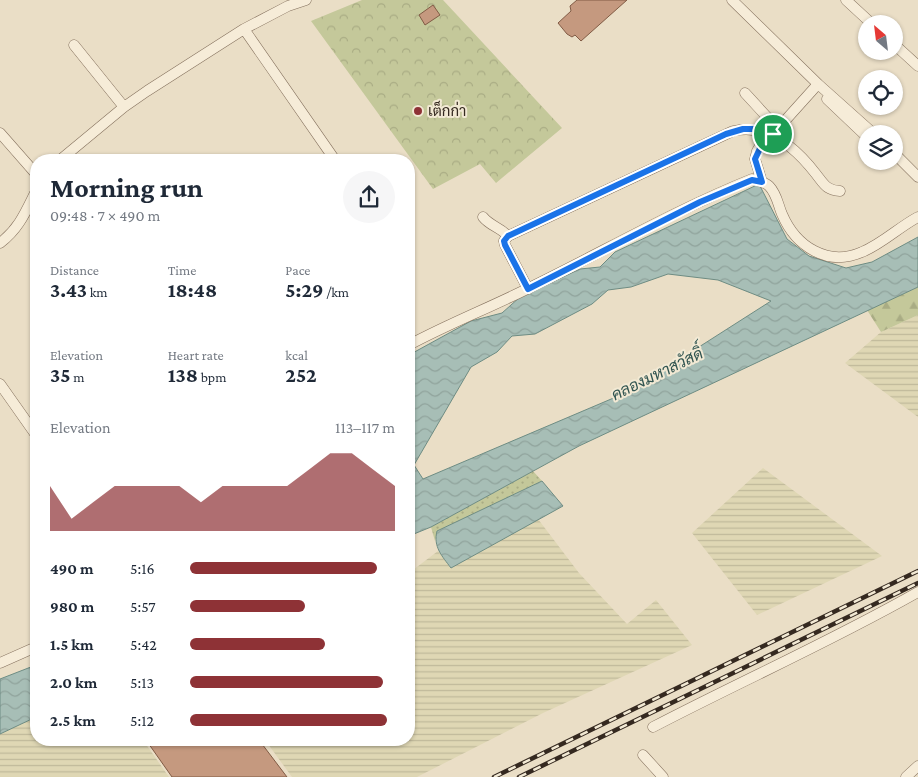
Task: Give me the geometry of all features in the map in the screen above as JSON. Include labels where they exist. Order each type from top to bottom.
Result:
[{"type":"street","points":[[67,154],[124,107],[244,29],[285,3],[306,0]]},
{"type":"street","points":[[732,0],[858,128]]},
{"type":"street","points":[[846,0],[862,15]]},
{"type":"street","points":[[244,29],[331,154]]},
{"type":"street","points":[[74,45],[124,107]]},
{"type":"street","points":[[903,52],[918,66]]},
{"type":"street","points":[[762,182],[755,159],[763,142],[776,131],[816,86]]},
{"type":"street","points":[[816,86],[863,125]]},
{"type":"street","points":[[745,92],[776,131],[817,175],[823,185],[830,190],[840,191]]},
{"type":"street","points":[[528,289],[505,245],[504,241],[508,236],[733,131],[753,129],[776,131]]},
{"type":"street","points":[[0,133],[30,167]]},
{"type":"street","points":[[903,163],[918,178]]},
{"type":"street","points":[[415,342],[449,324],[528,289],[700,202],[752,180],[768,185],[775,194],[782,215],[793,235],[805,247],[824,255],[842,258],[864,252],[918,217]]},
{"type":"street","points":[[0,243],[17,227],[30,204]]},
{"type":"street","points":[[482,217],[490,225],[502,229],[508,236]]},
{"type":"street","points":[[0,384],[30,426]]},
{"type":"street","points":[[653,727],[752,676],[822,644],[918,592]]},
{"type":"street","points":[[0,664],[30,650]]},
{"type":"street","points":[[643,755],[663,777]]},
{"type":"street","points":[[906,777],[918,766]]},
{"type":"shaded area","points":[[918,315],[918,417],[845,363],[881,332]]},
{"type":"shaded area","points":[[763,468],[882,556],[757,615],[692,533]]},
{"type":"shaded area","points":[[538,519],[579,573],[627,624],[656,600],[692,645],[543,713],[417,777],[292,777],[269,746],[415,746],[415,568],[438,551],[451,568]]},
{"type":"shaded area","points":[[30,720],[30,746],[147,746],[169,777],[0,777],[0,734]]},
{"type":"green space","points":[[362,0],[443,0],[562,128],[496,183],[480,164],[433,189],[415,164],[415,154],[408,154],[311,21]]},
{"type":"green space","points":[[918,287],[918,315],[881,332],[867,310]]},
{"type":"green space","points":[[533,471],[542,481],[438,531],[435,541],[431,527]]},
{"type":"water","name":"คลองมหาสวัสดิ์","points":[[759,184],[787,239],[809,256],[846,268],[872,262],[918,237],[918,287],[579,446],[431,527],[415,534],[415,467],[423,479],[630,391],[771,301],[718,280],[668,274],[631,287],[608,290],[592,304],[535,334],[512,336],[497,352],[471,367],[415,463],[415,352],[471,321],[502,313],[520,297],[580,269],[600,267],[615,252]]},
{"type":"water","points":[[542,481],[563,506],[451,568],[437,547],[437,531]]},
{"type":"water","points":[[30,667],[30,720],[0,734],[0,679]]},
{"type":"building","points":[[577,0],[627,0],[581,41],[575,35],[572,37],[567,34],[558,23],[571,11],[570,6]]},
{"type":"building","points":[[433,5],[440,15],[425,25],[419,15]]},
{"type":"building","points":[[150,746],[264,746],[287,777],[172,777]]},
{"type":"railway","points":[[494,777],[918,571]]},
{"type":"railway","points":[[519,777],[918,583]]},
{"type":"place","name":"เต็กก่า","points":[[418,111]]},
{"type":"route","points":[[753,129],[773,134],[763,142],[757,151],[755,159],[762,182],[752,180],[739,184],[528,289],[505,245],[504,241],[508,236],[658,168],[733,131],[753,129]]}]
